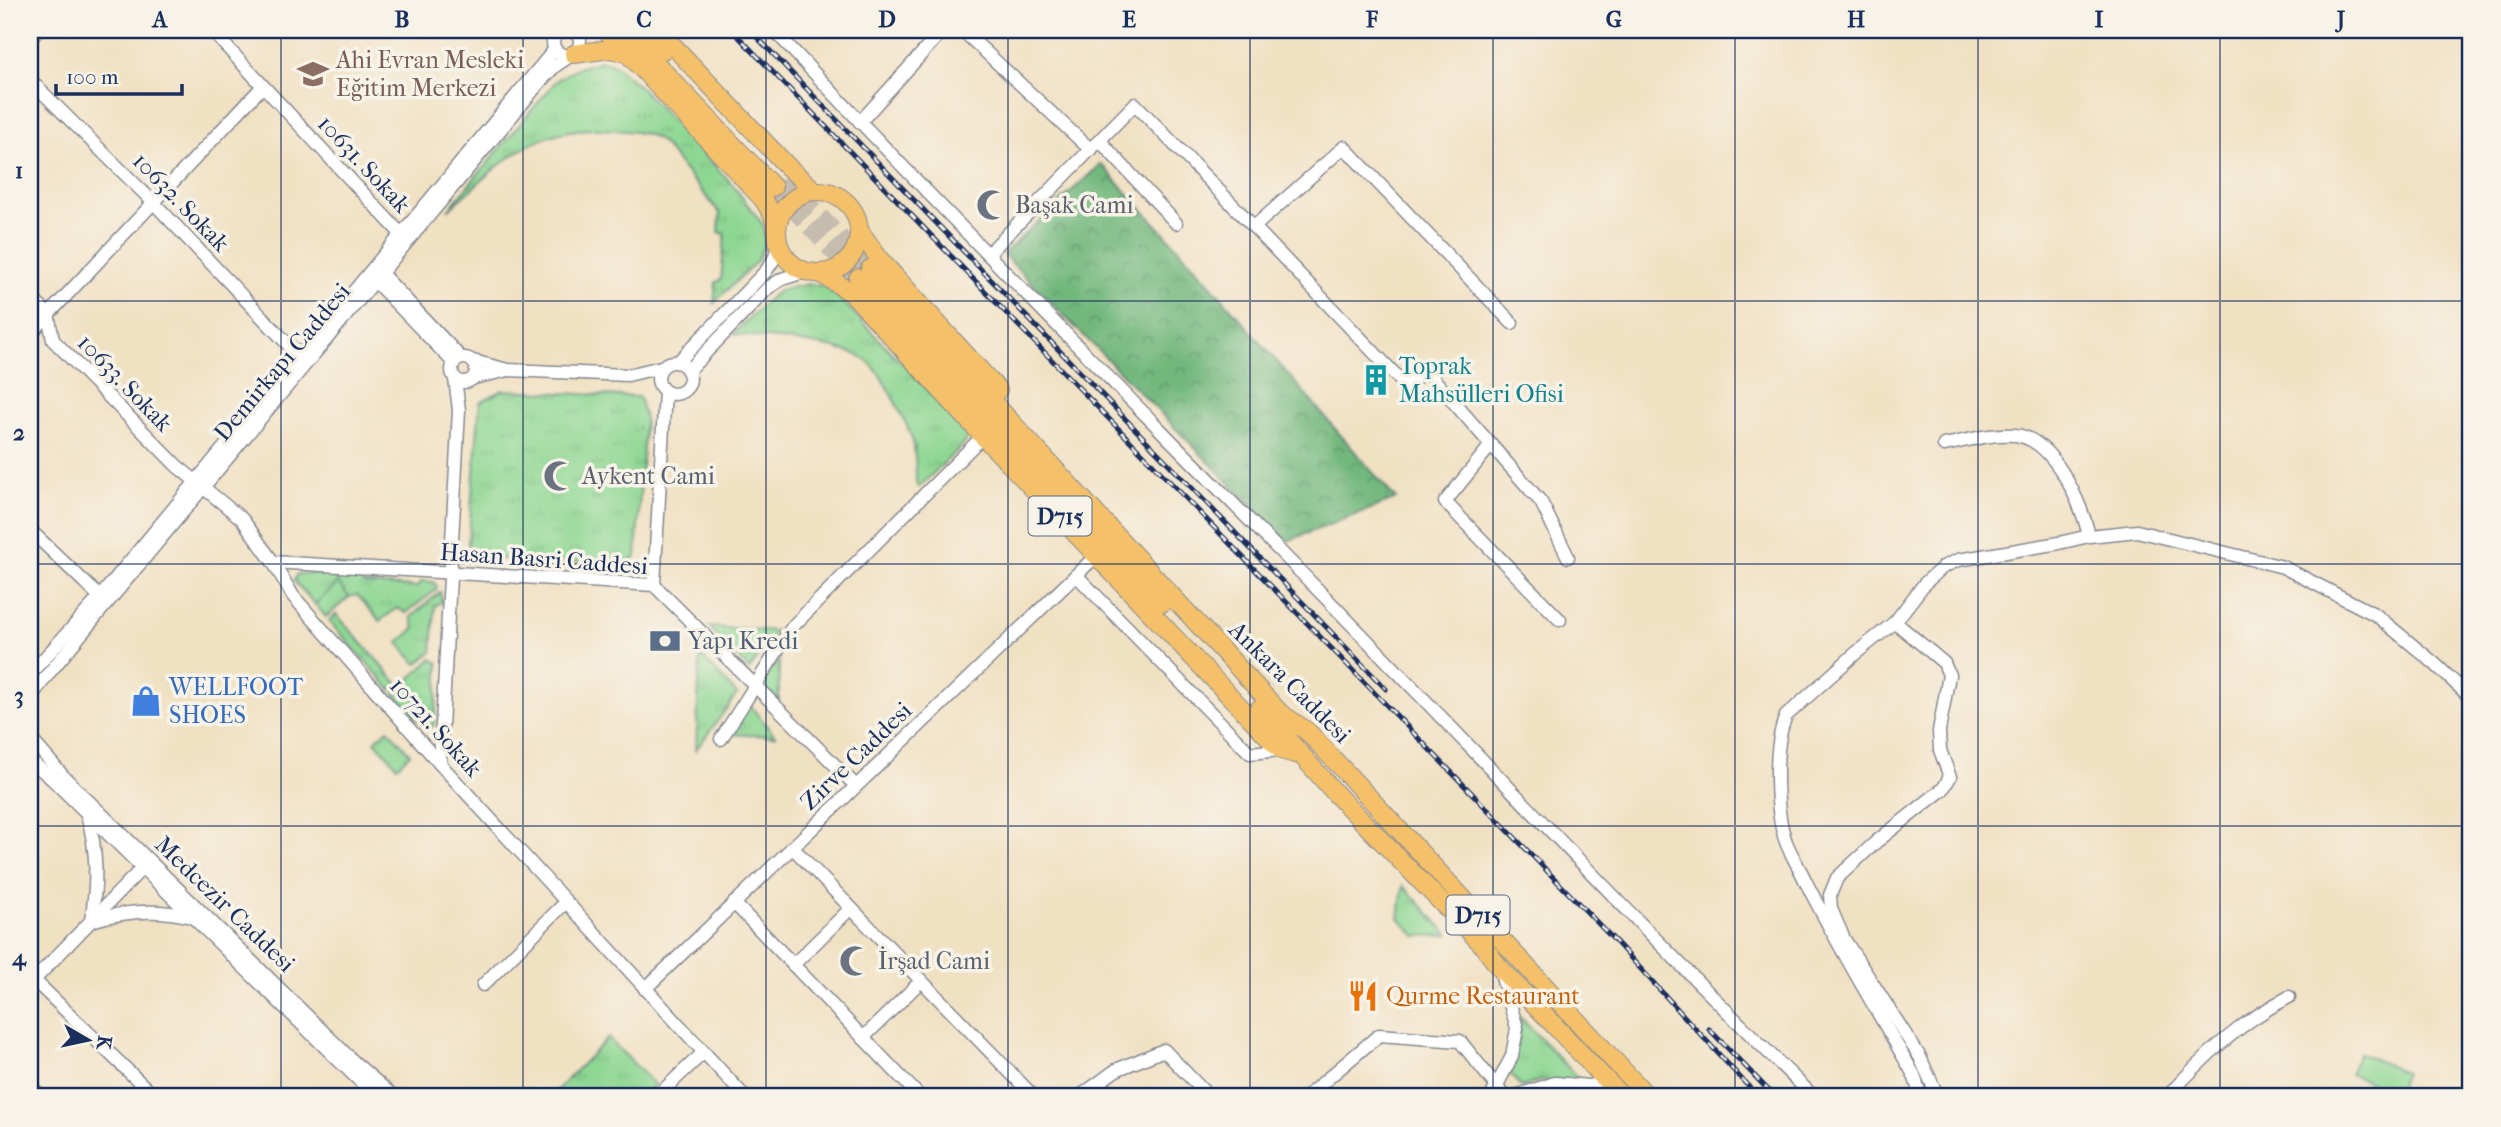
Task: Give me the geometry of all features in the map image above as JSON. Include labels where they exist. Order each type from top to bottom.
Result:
[{"type":"highway","points":[[606,30],[762,199],[772,215],[778,238],[791,263],[813,272],[832,270],[852,255],[859,230],[850,206],[840,197],[815,191],[792,200],[784,209],[778,238]]},
{"type":"highway","points":[[624,30],[778,182],[644,30]]},
{"type":"highway","points":[[659,30],[789,168],[815,191]]},
{"type":"highway","points":[[675,30],[726,100]]},
{"type":"highway","points":[[572,55],[610,49],[628,53]]},
{"type":"highway","points":[[859,230],[880,260],[1308,732]]},
{"type":"highway","name":"D715","points":[[813,272],[852,293],[983,436],[1281,750]]},
{"type":"highway","name":"Ankara Caddesi","points":[[1616,1092],[1499,967],[1480,943],[1302,756],[864,274],[1280,713],[1308,732],[1648,1097]]},
{"type":"highway","points":[[1281,750],[1302,756]]},
{"type":"highway","points":[[1607,1053],[1655,1097]]},
{"type":"main road","points":[[30,37],[37,30]]},
{"type":"street","name":"10631. Sokak","points":[[211,30],[401,234]]},
{"type":"street","points":[[559,30],[554,37],[555,49],[563,55],[572,55],[581,43],[579,34],[574,30]]},
{"type":"street","points":[[774,30],[860,122],[1326,598],[1544,826],[1814,1097]]},
{"type":"street","points":[[860,122],[943,30]]},
{"type":"street","points":[[962,30],[1096,146],[1177,223]]},
{"type":"street","name":"Demirkapı Caddesi","points":[[30,698],[300,357],[375,274],[401,234],[555,49]]},
{"type":"street","name":"Demirkapı Caddesi","points":[[30,674],[201,484],[375,274],[540,82],[555,66],[572,55]]},
{"type":"street","name":"10632. Sokak","points":[[30,80],[154,202],[300,357]]},
{"type":"street","points":[[30,334],[263,86]]},
{"type":"street","points":[[988,254],[1135,104],[1407,387],[1426,367],[1436,382],[1541,502],[1568,558]]},
{"type":"street","points":[[1254,227],[1344,147],[1512,323]]},
{"type":"street","points":[[683,366],[766,271],[774,259],[778,238]]},
{"type":"street","points":[[683,366],[757,297],[782,279],[813,272]]},
{"type":"street","points":[[375,274],[462,361],[476,368],[460,410]]},
{"type":"street","name":"10633. Sokak","points":[[30,297],[48,314],[53,340],[177,466],[201,484]]},
{"type":"street","points":[[462,361],[508,370],[628,375],[661,368],[668,362],[683,366]]},
{"type":"street","points":[[440,764],[460,410],[452,370],[462,361]]},
{"type":"street","points":[[628,375],[668,391],[690,383],[683,366]]},
{"type":"street","points":[[654,585],[668,391],[658,377],[661,368]]},
{"type":"street","points":[[455,379],[463,383],[508,370]]},
{"type":"street","points":[[1944,445],[1993,436],[2016,435],[2030,439],[2050,455],[2064,477],[2084,516],[2089,536]]},
{"type":"street","points":[[721,739],[793,626],[983,436]]},
{"type":"street","points":[[1491,445],[1445,502],[1560,620]]},
{"type":"street","name":"10721. Sokak","points":[[201,484],[242,519],[273,562],[293,596],[440,764],[745,1097]]},
{"type":"street","points":[[30,530],[100,597]]},
{"type":"street","points":[[1921,1097],[1914,1075],[1824,920],[1786,842],[1780,818],[1777,750],[1780,729],[1786,716],[1895,622],[1925,583],[1943,567],[1958,560],[2089,536],[2137,531],[2283,567],[2376,615],[2471,698]]},
{"type":"street","name":"Zirve Caddesi","points":[[645,989],[1097,555]]},
{"type":"street","name":"Hasan Basri Caddesi","points":[[273,562],[654,585],[856,786]]},
{"type":"street","points":[[1076,575],[1250,753],[1281,750]]},
{"type":"street","points":[[1895,622],[1944,663],[1949,675],[1939,731],[1940,750],[1950,778],[1943,789],[1876,842],[1837,878],[1830,895],[1831,909],[1844,939],[1920,1057],[1938,1097]]},
{"type":"street","name":"Medcezir Caddesi","points":[[30,738],[147,864],[394,1097]]},
{"type":"street","name":"Medcezir Caddesi","points":[[30,760],[147,864],[192,917],[376,1097]]},
{"type":"street","points":[[86,812],[94,842],[96,872],[90,921]]},
{"type":"street","points":[[792,848],[1034,1097]]},
{"type":"street","points":[[147,864],[32,982],[155,1097]]},
{"type":"street","points":[[483,985],[566,902]]},
{"type":"street","points":[[734,903],[920,1097]]},
{"type":"street","points":[[793,965],[851,908]]},
{"type":"street","points":[[90,921],[141,911],[192,917]]},
{"type":"street","points":[[1497,1094],[1512,1055],[1517,1028],[1499,967]]},
{"type":"street","points":[[863,1038],[921,982]]},
{"type":"street","points":[[2167,1097],[2213,1049],[2264,1010],[2289,997]]},
{"type":"street","points":[[1306,1097],[1378,1035],[1460,1041],[1497,1094]]},
{"type":"street","points":[[1079,1097],[1116,1070],[1164,1050],[1209,1097]]},
{"type":"street","points":[[656,1097],[703,1053]]},
{"type":"street","points":[[1512,1097],[1555,1083],[1616,1092]]},
{"type":"street","points":[[30,1085],[42,1097]]},
{"type":"green space","points":[[601,61],[618,68],[641,88],[731,183],[763,225],[765,242],[757,261],[714,303],[716,282],[721,280],[725,234],[719,232],[720,213],[662,143],[646,134],[588,129],[563,132],[542,139],[504,161],[448,210],[557,80],[575,69]]},
{"type":"green space","points":[[1101,164],[1197,269],[1396,499],[1287,541],[1003,254]]},
{"type":"green space","points":[[808,284],[824,286],[837,296],[968,431],[966,442],[919,487],[909,431],[882,378],[866,360],[856,354],[823,346],[733,334],[773,295],[781,290]]},
{"type":"green space","points":[[503,390],[639,397],[645,419],[636,557],[625,564],[479,558],[468,544],[480,402]]},
{"type":"green space","points":[[322,573],[361,577],[364,584],[417,587],[422,581],[433,582],[437,586],[436,590],[406,613],[397,608],[380,621],[357,595],[349,597],[338,584],[315,604],[294,581],[297,574]]},
{"type":"green space","points":[[338,583],[349,597],[326,617],[315,604]]},
{"type":"green space","points":[[440,592],[442,602],[435,606],[432,652],[417,664],[398,643],[415,628],[411,617]]},
{"type":"green space","points":[[336,614],[398,684],[391,690],[329,621]]},
{"type":"green space","points":[[709,627],[776,631],[749,670]]},
{"type":"green space","points":[[700,655],[737,694],[696,750]]},
{"type":"green space","points":[[432,659],[439,663],[435,722],[433,726],[426,728],[394,693]]},
{"type":"green space","points":[[779,660],[779,701],[760,684]]},
{"type":"green space","points":[[749,704],[775,736],[727,734]]},
{"type":"green space","points":[[388,729],[410,754],[397,766],[375,741]]},
{"type":"green space","points":[[1403,886],[1449,935],[1416,936],[1399,918]]},
{"type":"green space","points":[[1520,1017],[1580,1080],[1539,1081],[1522,1087],[1508,1073],[1519,1040]]},
{"type":"green space","points":[[608,1038],[655,1085],[643,1097],[550,1097]]},
{"type":"green space","points":[[2359,1053],[2405,1072],[2396,1093],[2350,1074]]},
{"type":"tunnel","points":[[783,178],[870,269]]},
{"type":"tunnel","points":[[773,187],[858,278]]},
{"type":"railway","points":[[732,30],[1617,943],[1758,1097]]},
{"type":"railway","points":[[750,30],[1386,689]]},
{"type":"railway","points":[[1709,1029],[1775,1097]]},
{"type":"place","name":"Ahi Evran Mesleki Eğitim Merkezi","points":[[313,74]]},
{"type":"place","name":"Başak Cami","points":[[992,205]]},
{"type":"place","name":"Toprak Mahsülleri Ofisi","points":[[1376,380]]},
{"type":"place","name":"Aykent Cami","points":[[559,476]]},
{"type":"place","name":"Yapı Kredi","points":[[665,641]]},
{"type":"place","name":"WELLFOOT SHOES","points":[[146,701]]},
{"type":"place","name":"İrşad Cami","points":[[855,961]]},
{"type":"place","name":"Qurme Restaurant","points":[[1363,996]]}]
